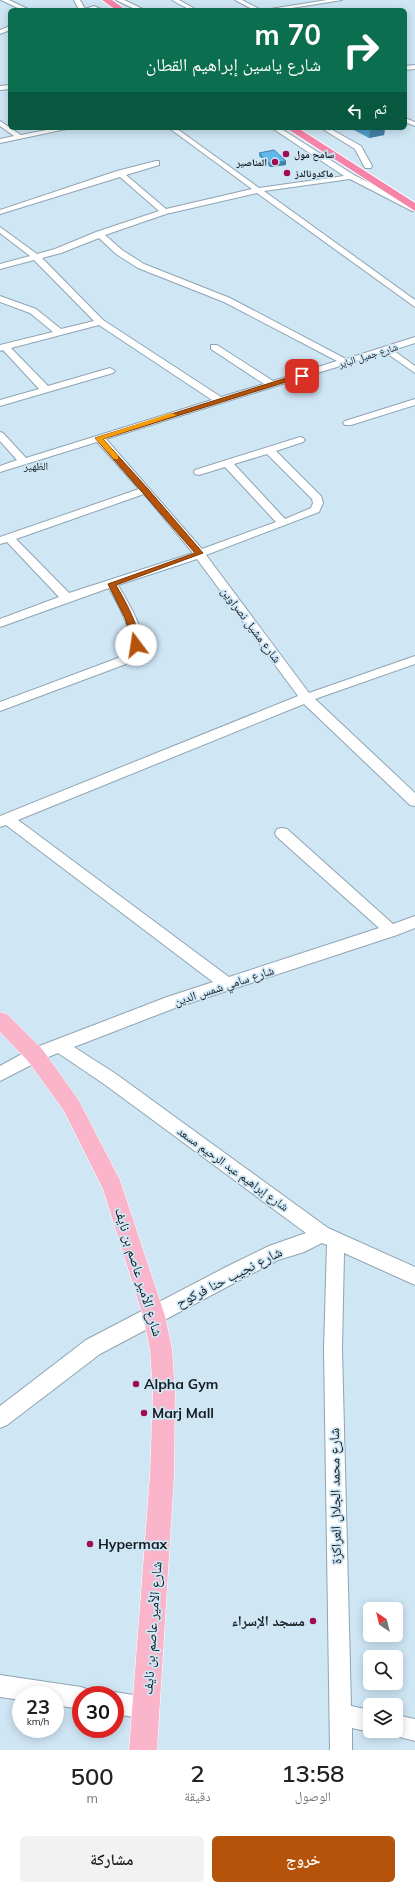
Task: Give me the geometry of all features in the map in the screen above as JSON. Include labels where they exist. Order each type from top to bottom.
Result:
[{"type":"highway","points":[[93,0],[106,8]]},
{"type":"highway","points":[[106,0],[119,8]]},
{"type":"highway","points":[[294,130],[415,209]]},
{"type":"highway","points":[[313,130],[415,195]]},
{"type":"main road","name":"شارع الأمير عاصم بن نايف","points":[[0,1020],[35,1055],[71,1106],[84,1128],[113,1187],[154,1316],[161,1349],[164,1392],[162,1475],[143,1750]]},
{"type":"street","points":[[4,0],[22,8]]},
{"type":"street","points":[[120,0],[138,8]]},
{"type":"street","points":[[175,0],[190,8]]},
{"type":"street","points":[[238,0],[254,8]]},
{"type":"street","points":[[281,8],[339,0]]},
{"type":"street","points":[[129,4],[142,1]]},
{"type":"street","points":[[10,130],[20,137]]},
{"type":"street","points":[[0,141],[57,130]]},
{"type":"street","points":[[175,130],[415,304]]},
{"type":"street","points":[[278,130],[351,177],[415,209]]},
{"type":"street","points":[[327,130],[358,148],[368,166]]},
{"type":"street","points":[[0,212],[156,162]]},
{"type":"street","points":[[120,173],[164,212]]},
{"type":"street","points":[[0,266],[36,257],[164,212],[259,190],[351,177]]},
{"type":"street","points":[[0,229],[36,257],[100,322],[219,400]]},
{"type":"street","points":[[99,234],[119,252],[141,266],[227,300],[345,362]]},
{"type":"street","points":[[2,301],[29,313],[57,332]]},
{"type":"street","points":[[2,347],[100,322]]},
{"type":"street","name":"شارع جميل الباير","points":[[0,469],[415,340]]},
{"type":"street","points":[[2,347],[46,390]]},
{"type":"street","points":[[214,347],[272,385]]},
{"type":"street","points":[[386,349],[415,370]]},
{"type":"street","points":[[0,403],[110,371]]},
{"type":"street","points":[[348,423],[415,402]]},
{"type":"street","points":[[0,435],[24,462]]},
{"type":"street","name":"شارع مشيل نصراوين","points":[[98,438],[146,490],[199,553],[246,619],[306,698],[415,801]]},
{"type":"street","points":[[199,472],[300,440]]},
{"type":"street","points":[[0,623],[67,598],[112,584],[283,523],[315,510],[318,503],[317,498],[268,449]]},
{"type":"street","points":[[227,463],[283,523]]},
{"type":"street","points":[[67,598],[5,540],[146,490]]},
{"type":"street","points":[[0,707],[122,661],[129,656],[134,649],[137,640],[129,618],[112,584]]},
{"type":"street","points":[[4,821],[306,698],[415,660]]},
{"type":"street","points":[[4,821],[227,984]]},
{"type":"street","points":[[282,833],[392,931]]},
{"type":"street","name":"شارع سامي شمس الدين","points":[[0,1074],[35,1055],[172,1002],[392,931],[415,922]]},
{"type":"street","name":"شارع إبراهيم عبد الرحيم مسعد","points":[[60,1046],[110,1079],[329,1238],[415,1276]]},
{"type":"street","name":"شارع نجيب حنا فركوح","points":[[0,1418],[94,1347],[234,1272],[275,1252],[304,1243],[329,1238]]},
{"type":"street","name":"شارع محمد الجلال العراكزة","points":[[329,1238],[333,1348],[341,1750]]},
{"type":"street","points":[[0,1686],[72,1697]]},
{"type":"street","points":[[124,1704],[146,1708]]},
{"type":"street","points":[[340,1715],[363,1720]]},
{"type":"street","points":[[403,1727],[415,1730]]},
{"type":"building","points":[[274,150],[286,161],[270,164],[259,153]]},
{"type":"slow traffic","points":[[116,457],[98,438],[174,415]]},
{"type":"place","name":"سامح مول","points":[[286,154]]},
{"type":"place","name":"المناصير","points":[[275,162]]},
{"type":"place","name":"ماكدونالدز","points":[[287,173]]},
{"type":"place","name":"Alpha Gym","points":[[136,1384]]},
{"type":"place","name":"Marj Mall","points":[[144,1413]]},
{"type":"place","name":"Hypermax","points":[[90,1544]]},
{"type":"place","name":"مسجد الإسراء","points":[[313,1621]]},
{"type":"district","name":"الظهير","points":[[36,466]]},
{"type":"route","points":[[136,645],[137,640],[129,618],[112,584],[172,564],[199,553],[146,490],[98,438],[302,376]]}]
